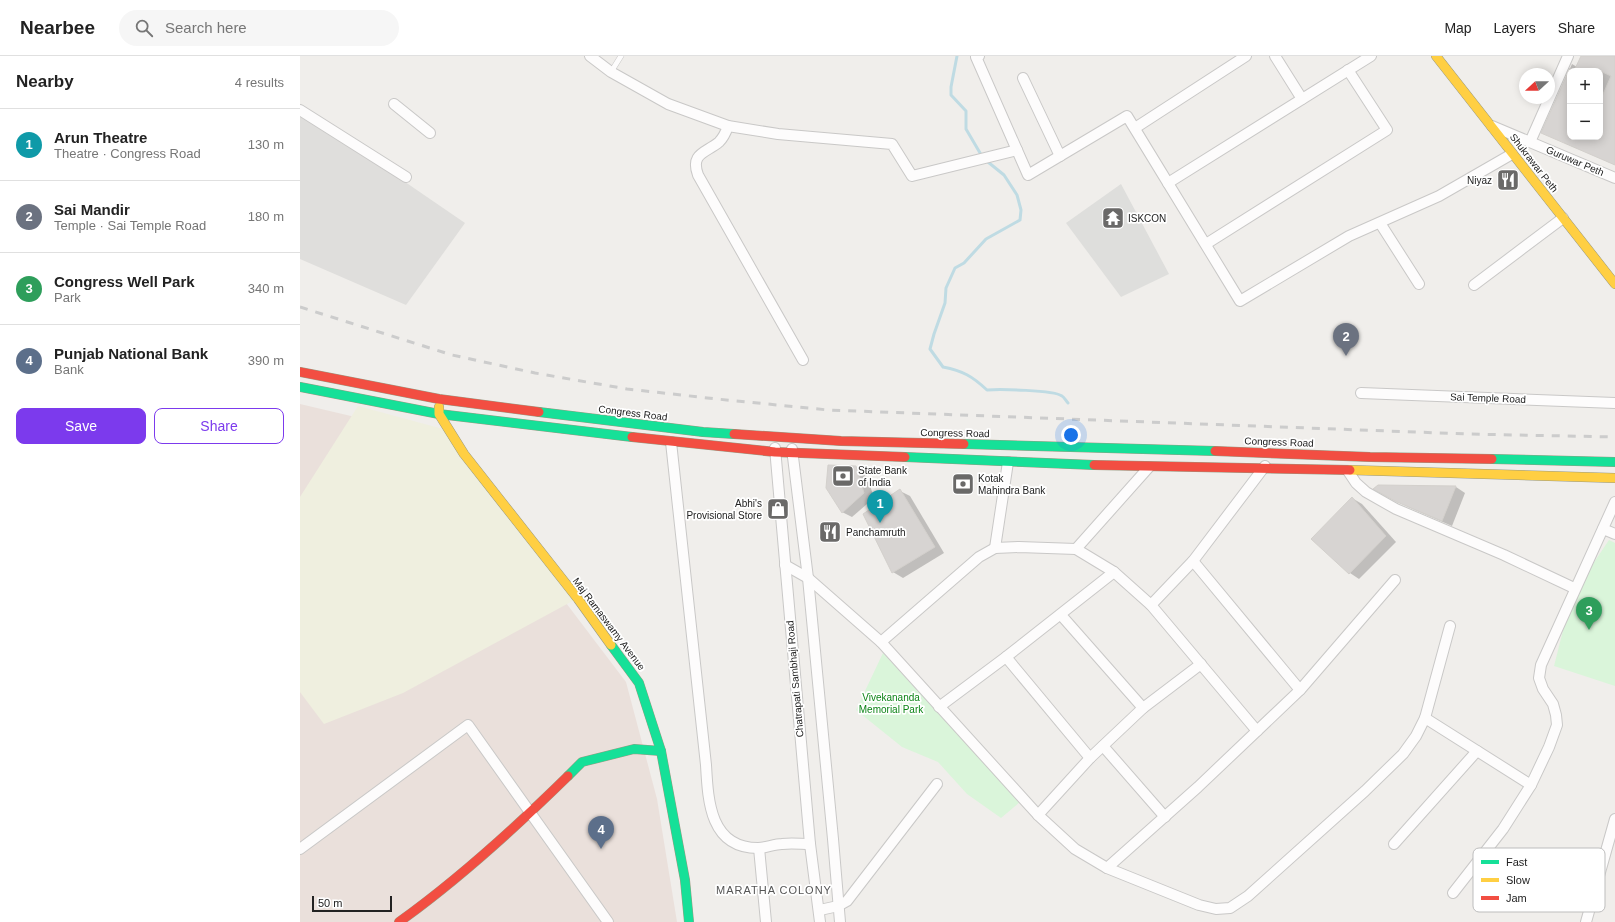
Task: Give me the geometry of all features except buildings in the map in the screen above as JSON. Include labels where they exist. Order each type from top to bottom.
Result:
[{"type":"main road","name":"Shukrawar Peth","points":[[1436,56],[1615,284]]},
{"type":"main road","name":"Congress Road","points":[[300,372],[439,399],[703,432],[841,441],[1370,457],[1615,462]]},
{"type":"main road","points":[[300,387],[439,414],[670,442],[775,452],[1149,468],[1264,468],[1615,478]]},
{"type":"main road","points":[[439,399],[439,414]]},
{"type":"main road","name":"Maj Ramaswamy Avenue","points":[[439,414],[464,454],[578,599],[639,684],[661,751],[685,880],[689,922]]},
{"type":"main road","points":[[399,922],[427,902],[530,813],[582,762],[634,748],[661,751]]},
{"type":"street","points":[[590,56],[611,72],[668,104],[728,126],[778,134],[892,144],[912,176],[1017,150]]},
{"type":"street","points":[[979,56],[976,57],[1028,175],[1127,116],[1240,301],[1349,236],[1439,196],[1512,154]]},
{"type":"street","points":[[1135,128],[1246,56]]},
{"type":"street","points":[[1275,56],[1302,99]]},
{"type":"street","points":[[1168,183],[1371,56]]},
{"type":"street","points":[[1530,142],[1568,56]]},
{"type":"street","points":[[1206,244],[1387,130],[1348,70]]},
{"type":"street","points":[[1023,78],[1060,156]]},
{"type":"street","points":[[394,104],[430,133]]},
{"type":"street","points":[[300,110],[406,177]]},
{"type":"street","name":"Guruwar Peth","points":[[1490,125],[1615,178]]},
{"type":"street","points":[[728,126],[723,138],[701,154],[697,160],[696,168],[698,175],[803,360]]},
{"type":"street","points":[[1474,285],[1563,218]]},
{"type":"street","points":[[1380,223],[1419,284]]},
{"type":"street","name":"Sai Temple Road","points":[[1361,393],[1615,403]]},
{"type":"street","name":"Chatrapati Sambhaji Road","points":[[775,436],[775,452],[810,844],[820,910],[820,922]]},
{"type":"street","points":[[792,437],[792,453],[808,578],[834,839],[840,922]]},
{"type":"street","points":[[670,442],[706,765],[708,799],[716,825],[724,835],[738,845],[759,848],[782,844],[810,844]]},
{"type":"street","points":[[1151,605],[1193,561],[1264,468],[1268,453]]},
{"type":"street","points":[[996,548],[1008,462]]},
{"type":"street","points":[[1076,549],[1149,468]]},
{"type":"street","points":[[1348,471],[1356,483],[1366,492],[1396,509],[1504,555],[1574,588]]},
{"type":"street","points":[[1488,848],[1503,830],[1531,785],[1549,747],[1557,725],[1553,704],[1543,688],[1539,678],[1541,665],[1574,588],[1615,502]]},
{"type":"street","points":[[1603,529],[1615,534]]},
{"type":"street","points":[[881,642],[979,557],[996,548],[1019,547],[1076,549],[1114,572],[1151,605],[1257,731]]},
{"type":"street","points":[[1193,561],[1300,690]]},
{"type":"street","points":[[785,565],[808,578],[881,642],[1038,815],[1075,849],[1107,868],[1199,905],[1216,909],[1230,908],[1248,896],[1365,792],[1403,754],[1416,736],[1424,718],[1450,626]]},
{"type":"street","points":[[940,707],[1061,615],[1114,572]]},
{"type":"street","points":[[1107,868],[1165,817],[1300,690],[1395,580]]},
{"type":"street","points":[[1061,615],[1144,708]]},
{"type":"street","points":[[1006,657],[1090,758]]},
{"type":"street","points":[[1038,815],[1090,758],[1144,708],[1201,664]]},
{"type":"street","points":[[1424,718],[1531,785]]},
{"type":"street","points":[[300,849],[468,725],[608,922]]},
{"type":"street","points":[[1103,746],[1165,817]]},
{"type":"street","points":[[1394,844],[1476,751]]},
{"type":"street","points":[[820,910],[838,906],[852,896],[937,784]]},
{"type":"street","points":[[1605,855],[1615,819]]},
{"type":"street","points":[[759,848],[766,922]]},
{"type":"street","points":[[1452,893],[1473,867]]},
{"type":"street","points":[[1586,922],[1589,912]]},
{"type":"lane","points":[[611,72],[621,56]]},
{"type":"shaded area","points":[[300,110],[465,223],[406,305],[300,259]]},
{"type":"shaded area","points":[[1121,184],[1169,274],[1121,297],[1066,223]]},
{"type":"shaded area","points":[[300,404],[440,437],[626,682],[657,799],[677,922],[300,922]]},
{"type":"green space","points":[[358,406],[443,429],[580,597],[403,693],[324,724],[300,692],[300,497]]},
{"type":"green space","points":[[1609,540],[1615,543],[1615,686],[1554,666],[1572,595]]},
{"type":"green space","name":"Vivekananda Memorial Park","points":[[883,653],[1020,802],[1001,818],[967,794],[938,762],[902,747],[856,710]]},
{"type":"waterway","points":[[957,56],[951,87],[951,95],[966,111],[966,129],[983,158],[1004,175],[1017,195],[1021,210],[1020,220],[986,239],[964,263],[955,268],[946,288],[945,303],[930,349],[943,367],[956,370],[967,375],[987,390],[1049,392],[1064,397],[1068,403]]},
{"type":"railway","points":[[300,307],[452,355],[535,373],[627,389],[828,410],[1468,434],[1615,437]]},
{"type":"traffic: fast","points":[[300,387],[439,414],[632,437]]},
{"type":"traffic: fast","points":[[539,412],[703,432],[734,434]]},
{"type":"traffic: fast","points":[[964,444],[1215,451]]},
{"type":"traffic: fast","points":[[905,457],[1094,465]]},
{"type":"traffic: fast","points":[[1492,459],[1615,462]]},
{"type":"traffic: fast","points":[[611,645],[639,683],[661,751],[685,880],[689,922]]},
{"type":"traffic: fast","points":[[568,776],[582,762],[634,749],[661,751]]},
{"type":"traffic: slow","points":[[1436,56],[1615,284]]},
{"type":"traffic: slow","points":[[439,407],[439,414],[464,454],[578,599],[611,645]]},
{"type":"traffic: slow","points":[[1350,470],[1615,478]]},
{"type":"traffic: jam","points":[[300,372],[439,399],[539,412]]},
{"type":"traffic: jam","points":[[734,434],[841,441],[964,444]]},
{"type":"traffic: jam","points":[[632,437],[775,452],[905,457]]},
{"type":"traffic: jam","points":[[1215,451],[1370,457],[1492,459]]},
{"type":"traffic: jam","points":[[1094,465],[1350,470]]},
{"type":"traffic: jam","points":[[399,922],[465,871],[528,815],[568,776]]},
{"type":"place","name":"Niyaz","points":[[1508,180]]},
{"type":"place","name":"ISKCON","points":[[1113,218]]},
{"type":"place","name":"Sai Mandir","points":[[1346,356]]},
{"type":"place","name":"State Bank of India","points":[[843,476]]},
{"type":"place","name":"Kotak Mahindra Bank","points":[[963,484]]},
{"type":"place","name":"Abhi's Provisional Store","points":[[778,509]]},
{"type":"place","name":"Arun Theatre","points":[[880,523]]},
{"type":"place","name":"Panchamruth","points":[[830,532]]},
{"type":"place","name":"Congress Well Park","points":[[1589,630]]},
{"type":"place","name":"Punjab National Bank","points":[[601,849]]},
{"type":"district","name":"MARATHA COLONY","points":[[774,890]]}]
